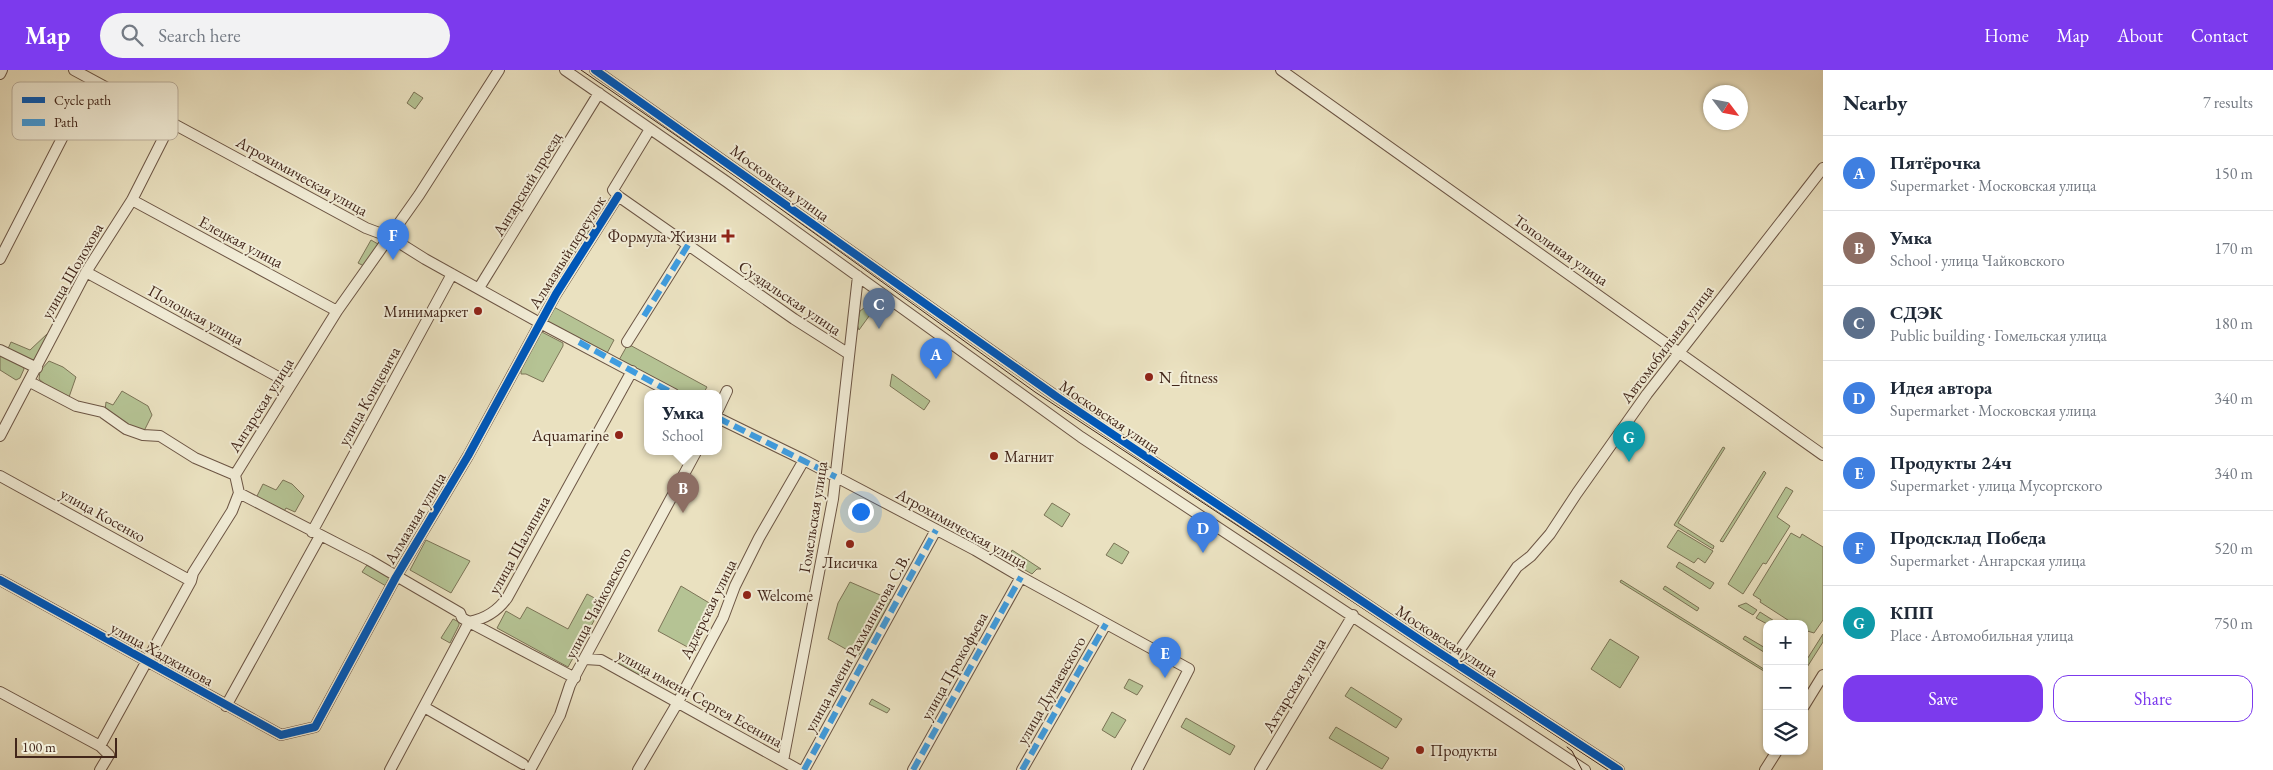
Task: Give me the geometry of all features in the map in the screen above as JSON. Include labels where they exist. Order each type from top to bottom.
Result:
[{"type":"street","points":[[0,74],[2,70]]},
{"type":"street","name":"Агрохимическая улица","points":[[74,70],[96,82]]},
{"type":"street","name":"Ангарская улица","points":[[239,493],[236,476],[337,310],[390,237],[499,70]]},
{"type":"street","name":"Московская улица","points":[[565,70],[858,276],[1068,428],[1585,770]]},
{"type":"street","name":"Московская улица","points":[[595,70],[1040,385],[1455,664],[1522,705],[1620,770]]},
{"type":"street","name":"Тополиная улица","points":[[1281,70],[1823,455]]},
{"type":"street","name":"Ангарский проезд","points":[[479,288],[507,246],[599,93]]},
{"type":"street","name":"Агрохимическая улица","points":[[178,127],[242,159],[366,228],[390,237],[540,323],[667,390]]},
{"type":"street","name":"Алмазный переулок","points":[[540,323],[618,196],[613,190],[650,129]]},
{"type":"street","points":[[0,259],[61,140]]},
{"type":"street","name":"улица Шолохова","points":[[0,436],[86,272],[132,200],[162,140]]},
{"type":"street","name":"Автомобильная улица","points":[[1449,680],[1448,674],[1452,667],[1517,567],[1531,556],[1550,534],[1678,352],[1823,168]]},
{"type":"street","name":"Суздальская улица","points":[[618,196],[794,319],[849,354]]},
{"type":"street","name":"Елецкая улица","points":[[132,200],[337,310]]},
{"type":"street","points":[[627,342],[688,245]]},
{"type":"street","name":"Полоцкая улица","points":[[86,272],[292,384]]},
{"type":"street","name":"улица Концевича","points":[[226,706],[452,274]]},
{"type":"street","name":"Гомельская улица","points":[[783,761],[836,477],[858,276]]},
{"type":"street","name":"Алмазная улица","points":[[315,727],[396,577],[468,456],[540,323]]},
{"type":"street","points":[[0,350],[37,368]]},
{"type":"street","name":"улица Шаляпина","points":[[469,622],[483,619],[494,613],[507,598],[632,371]]},
{"type":"street","points":[[30,382],[76,406],[102,412],[126,429],[143,435],[160,436],[195,458],[236,476]]},
{"type":"street","points":[[722,402],[727,391]]},
{"type":"street","name":"Агрохимическая улица","points":[[722,420],[804,460],[975,550],[1189,669],[1137,770]]},
{"type":"street","name":"улица Чайковского","points":[[527,767],[560,715],[574,678],[694,455]]},
{"type":"street","name":"Адлерская улица","points":[[638,770],[678,702],[723,618],[735,586],[759,538],[804,460]]},
{"type":"street","name":"улица Косенко","points":[[0,476],[191,581]]},
{"type":"street","points":[[100,746],[191,581],[193,573],[232,511],[239,493],[369,560],[460,613],[462,618],[574,678]]},
{"type":"street","name":"улица имени Рахманинова С.В.","points":[[804,770],[936,530]]},
{"type":"street","name":"улица Прокофьева","points":[[913,770],[1021,577]]},
{"type":"street","name":"улица Хаджинова","points":[[0,580],[281,736],[315,727]]},
{"type":"street","name":"Ахтарская улица","points":[[1260,770],[1353,615]]},
{"type":"street","points":[[390,770],[469,622]]},
{"type":"street","name":"улица Дунаевского","points":[[1022,770],[1106,624]]},
{"type":"street","points":[[1417,659],[1427,650],[1426,644]]},
{"type":"street","name":"улица имени Сергея Есенина","points":[[585,659],[600,660],[799,770]]},
{"type":"street","points":[[1808,699],[1823,675]]},
{"type":"street","points":[[0,692],[100,746],[109,755],[100,770]]},
{"type":"street","points":[[424,707],[527,767]]},
{"type":"street","points":[[1766,770],[1775,755]]},
{"type":"green space","points":[[414,92],[423,98],[415,109],[407,103]]},
{"type":"green space","points":[[582,227],[590,232],[577,253],[570,249]]},
{"type":"green space","points":[[371,240],[378,244],[366,267],[358,263]]},
{"type":"green space","points":[[552,306],[614,340],[606,355],[544,320]]},
{"type":"green space","points":[[864,308],[872,312],[859,330],[857,324],[860,311]]},
{"type":"green space","points":[[540,331],[563,343],[543,382],[526,374],[521,374],[521,367]]},
{"type":"green space","points":[[47,334],[54,335],[38,362],[24,360],[7,351],[11,342],[30,350]]},
{"type":"green space","points":[[628,344],[707,387],[705,390],[675,390],[619,360]]},
{"type":"green space","points":[[0,352],[22,363],[24,369],[20,378],[16,380],[0,370]]},
{"type":"green space","points":[[49,361],[63,367],[76,377],[68,400],[55,393],[39,379],[40,371]]},
{"type":"green space","points":[[892,374],[930,401],[924,410],[890,386]]},
{"type":"green space","points":[[122,391],[148,406],[152,415],[143,433],[125,427],[105,411],[106,402],[113,405]]},
{"type":"green space","points":[[1723,447],[1725,448],[1678,523],[1714,546],[1713,549],[1674,525]]},
{"type":"green space","points":[[1764,471],[1766,473],[1723,542],[1720,541]]},
{"type":"green space","points":[[283,480],[292,484],[304,496],[295,512],[286,508],[282,515],[255,500],[263,484],[276,490]]},
{"type":"green space","points":[[1786,487],[1793,491],[1777,517],[1790,526],[1766,564],[1763,563],[1743,594],[1728,584]]},
{"type":"green space","points":[[1052,503],[1070,514],[1062,527],[1044,515]]},
{"type":"green space","points":[[1678,530],[1713,551],[1705,563],[1698,558],[1694,563],[1667,547]]},
{"type":"green space","points":[[1791,533],[1800,538],[1802,534],[1823,547],[1823,620],[1814,633],[1808,631],[1808,620],[1788,620],[1760,602],[1761,600],[1753,595]]},
{"type":"green space","points":[[426,540],[470,561],[451,593],[410,570]]},
{"type":"green space","points":[[1114,543],[1129,552],[1122,564],[1106,555]]},
{"type":"green space","points":[[1012,550],[1041,569],[1037,569],[1032,574],[1013,563],[1010,556]]},
{"type":"green space","points":[[1679,562],[1714,583],[1710,589],[1676,567]]},
{"type":"green space","points":[[367,565],[391,576],[386,586],[362,572]]},
{"type":"green space","points":[[1621,580],[1763,669],[1763,671],[1620,582]]},
{"type":"green space","points":[[850,582],[894,601],[876,633],[858,656],[828,639],[838,603]]},
{"type":"green space","points":[[681,586],[716,607],[693,650],[658,631]]},
{"type":"green space","points":[[1665,586],[1699,608],[1697,611],[1663,589]]},
{"type":"green space","points":[[587,594],[604,603],[568,667],[497,628],[506,611],[520,619],[527,607],[568,629]]},
{"type":"green space","points":[[1746,603],[1757,610],[1753,615],[1738,606]]},
{"type":"green space","points":[[1760,612],[1773,620],[1763,620],[1763,622],[1756,618]]},
{"type":"green space","points":[[453,619],[459,622],[459,625],[450,643],[441,638]]},
{"type":"green space","points":[[1823,634],[1823,642],[1808,666],[1808,658]]},
{"type":"green space","points":[[1745,636],[1763,647],[1763,652],[1743,639]]},
{"type":"green space","points":[[1610,639],[1639,657],[1620,688],[1591,669]]},
{"type":"green space","points":[[619,656],[647,672],[644,678],[616,662]]},
{"type":"green space","points":[[1129,679],[1143,686],[1137,695],[1124,688]]},
{"type":"green space","points":[[1351,687],[1402,719],[1396,728],[1345,696]]},
{"type":"green space","points":[[872,699],[890,709],[887,713],[869,704]]},
{"type":"green space","points":[[1112,712],[1126,720],[1115,738],[1102,730]]},
{"type":"green space","points":[[1186,718],[1235,746],[1230,755],[1181,727]]},
{"type":"green space","points":[[1336,727],[1389,758],[1382,769],[1329,738]]},
{"type":"tram line","points":[[581,70],[735,176],[1035,392],[1608,770]]},
{"type":"tram line","points":[[1567,747],[1572,751],[1582,770]]},
{"type":"marked path","points":[[644,316],[688,245]]},
{"type":"marked path","points":[[579,342],[667,390]]},
{"type":"marked path","points":[[722,420],[836,477]]},
{"type":"marked path","points":[[804,770],[936,530]]},
{"type":"marked path","points":[[913,770],[1021,577]]},
{"type":"marked path","points":[[1022,770],[1106,624]]},
{"type":"cycle path","points":[[595,70],[1057,397],[1426,644],[1619,770]]},
{"type":"cycle path","points":[[0,580],[281,735],[315,727],[396,577],[468,456],[556,294],[618,196]]},
{"type":"place","name":"Формула Жизни","points":[[728,236]]},
{"type":"place","name":"Продсклад Победа","points":[[393,260]]},
{"type":"place","name":"Минимаркет","points":[[478,311]]},
{"type":"place","name":"СДЭК","points":[[879,329]]},
{"type":"place","name":"N_fitness","points":[[1149,377]]},
{"type":"place","name":"Пятёрочка","points":[[936,379]]},
{"type":"place","name":"Aquamarine","points":[[619,435]]},
{"type":"place","name":"Магнит","points":[[994,456]]},
{"type":"place","name":"КПП","points":[[1629,462]]},
{"type":"place","name":"Умка","points":[[683,513]]},
{"type":"place","name":"Лисичка","points":[[850,544]]},
{"type":"place","name":"Идея автора","points":[[1203,553]]},
{"type":"place","name":"Welcome","points":[[747,595]]},
{"type":"place","name":"Продукты 24ч","points":[[1165,678]]},
{"type":"place","name":"Продукты","points":[[1420,750]]}]
